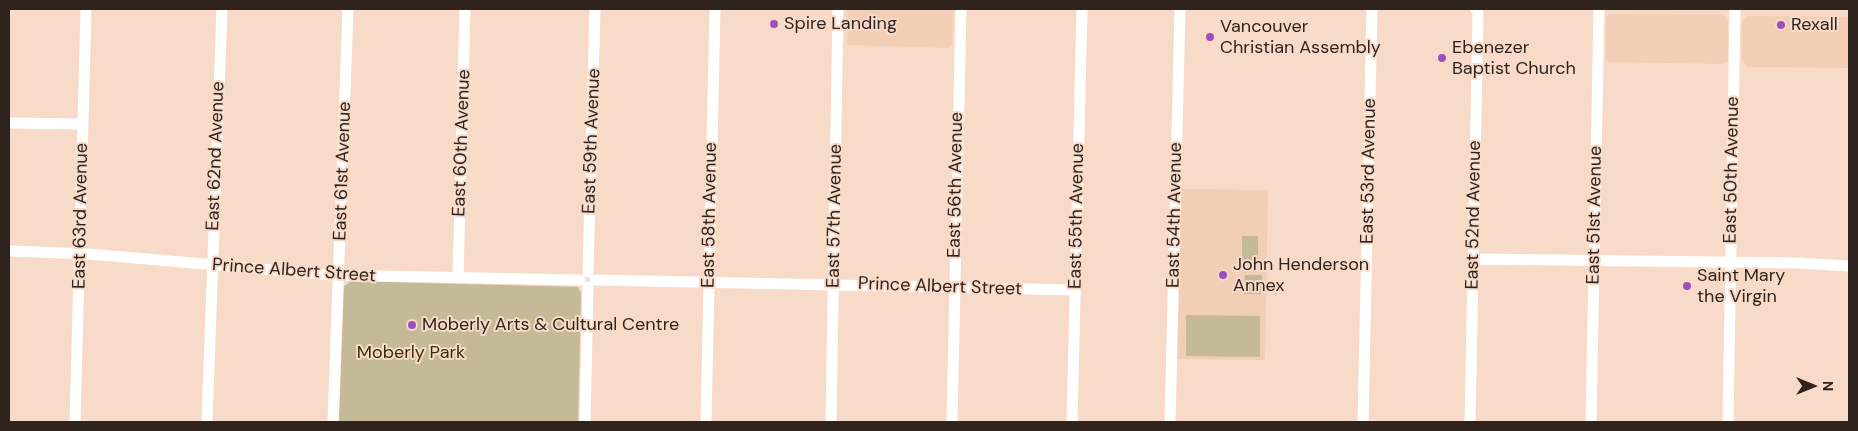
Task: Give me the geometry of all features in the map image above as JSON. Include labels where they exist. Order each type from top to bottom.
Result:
[{"type":"street","name":"East 63rd Avenue","points":[[75,422],[86,9]]},
{"type":"street","name":"East 62nd Avenue","points":[[207,422],[222,9]]},
{"type":"street","name":"East 61st Avenue","points":[[333,422],[348,9]]},
{"type":"street","name":"East 60th Avenue","points":[[458,278],[465,9]]},
{"type":"street","name":"East 59th Avenue","points":[[585,422],[595,9]]},
{"type":"street","name":"East 58th Avenue","points":[[706,422],[715,9]]},
{"type":"street","name":"East 57th Avenue","points":[[831,422],[838,9]]},
{"type":"street","name":"East 56th Avenue","points":[[952,422],[961,9]]},
{"type":"street","name":"East 55th Avenue","points":[[1072,422],[1082,9]]},
{"type":"street","name":"East 54th Avenue","points":[[1170,422],[1180,9]]},
{"type":"street","name":"East 53rd Avenue","points":[[1363,422],[1372,9]]},
{"type":"street","name":"East 52nd Avenue","points":[[1470,422],[1478,13],[1476,9]]},
{"type":"street","name":"East 51st Avenue","points":[[1591,422],[1599,9]]},
{"type":"street","name":"East 50th Avenue","points":[[1728,422],[1734,9]]},
{"type":"street","points":[[9,124],[83,124]]},
{"type":"street","name":"Prince Albert Street","points":[[9,251],[79,253],[212,266],[339,275],[1075,290]]},
{"type":"street","points":[[1473,259],[1730,262],[1849,266]]},
{"type":"shaded area","points":[[846,9],[953,9],[952,44],[948,48],[847,45],[848,15]]},
{"type":"shaded area","points":[[1609,14],[1723,15],[1728,21],[1728,61],[1722,64],[1611,62],[1606,60],[1606,18]]},
{"type":"shaded area","points":[[1747,16],[1849,17],[1849,68],[1747,67],[1742,61],[1742,22]]},
{"type":"shaded area","name":"John Henderson Annex","points":[[1181,189],[1268,190],[1265,360],[1176,359]]},
{"type":"green space","points":[[1242,236],[1258,236],[1258,262],[1242,262]]},
{"type":"green space","points":[[1245,275],[1262,275],[1261,294],[1244,294]]},
{"type":"green space","name":"Moberly Park","points":[[350,282],[578,287],[581,293],[578,422],[339,422],[344,286]]},
{"type":"green space","points":[[1186,315],[1260,316],[1260,357],[1186,356]]},
{"type":"place","name":"Spire Landing","points":[[774,24]]},
{"type":"place","name":"Rexall","points":[[1781,25]]},
{"type":"place","name":"Vancouver Christian Assembly","points":[[1210,37]]},
{"type":"place","name":"Ebenezer Baptist Church","points":[[1442,58]]},
{"type":"place","name":"John Henderson Annex","points":[[1223,275]]},
{"type":"place","name":"Saint Mary the Virgin","points":[[1687,286]]},
{"type":"place","name":"Moberly Arts & Cultural Centre","points":[[412,325]]}]
